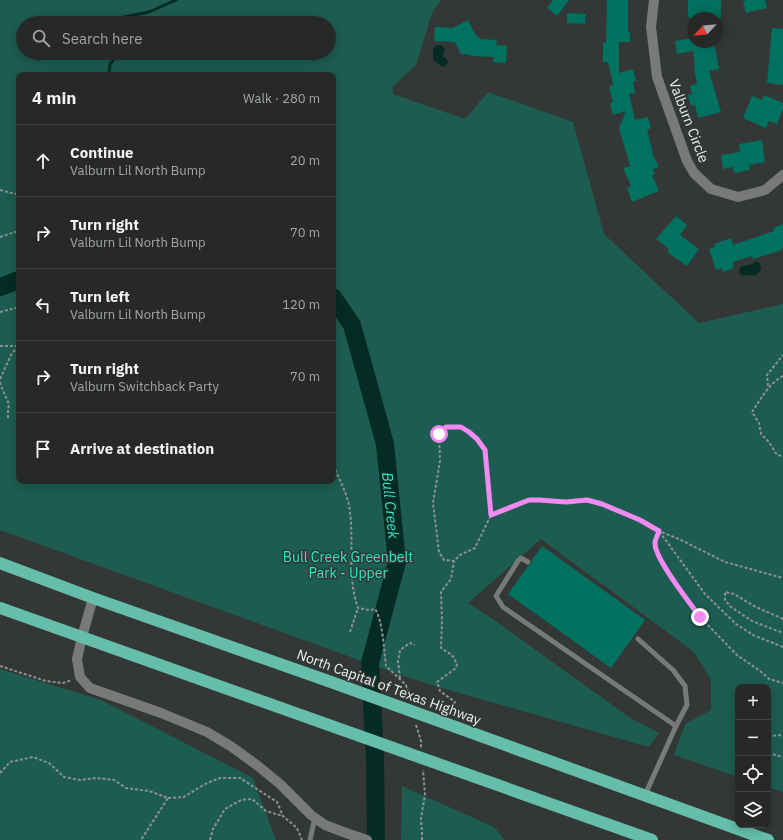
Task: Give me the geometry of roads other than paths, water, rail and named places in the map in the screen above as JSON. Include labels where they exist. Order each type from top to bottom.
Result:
[{"type":"highway","name":"North Capital of Texas Highway","points":[[0,563],[93,598],[331,682],[768,840]]},
{"type":"highway","points":[[0,608],[329,725],[428,764],[652,840]]},
{"type":"street","name":"Valburn Circle","points":[[654,0],[651,27],[657,76],[687,161],[694,173],[711,189],[738,197],[765,190],[783,175]]},
{"type":"street","points":[[93,598],[77,659],[80,677],[90,688],[167,715],[207,732],[226,743],[258,766],[325,825],[367,840]]},
{"type":"lane","points":[[528,562],[521,558],[518,561],[496,596],[503,607],[676,726]]},
{"type":"lane","points":[[638,639],[673,670],[685,686],[687,705],[645,796]]},
{"type":"lane","points":[[310,840],[315,817]]},
{"type":"waterway","points":[[129,16],[149,12],[176,0]]},
{"type":"waterway","points":[[109,72],[110,64],[113,60]]},
{"type":"waterway","name":"Bull Creek","points":[[0,287],[16,281]]},
{"type":"waterway","name":"Bull Creek","points":[[336,301],[352,325],[385,444],[397,562],[370,663],[375,759],[376,840]]},
{"type":"park label","name":"Bull Creek Greenbelt Park - Upper","points":[[348,566]]}]
